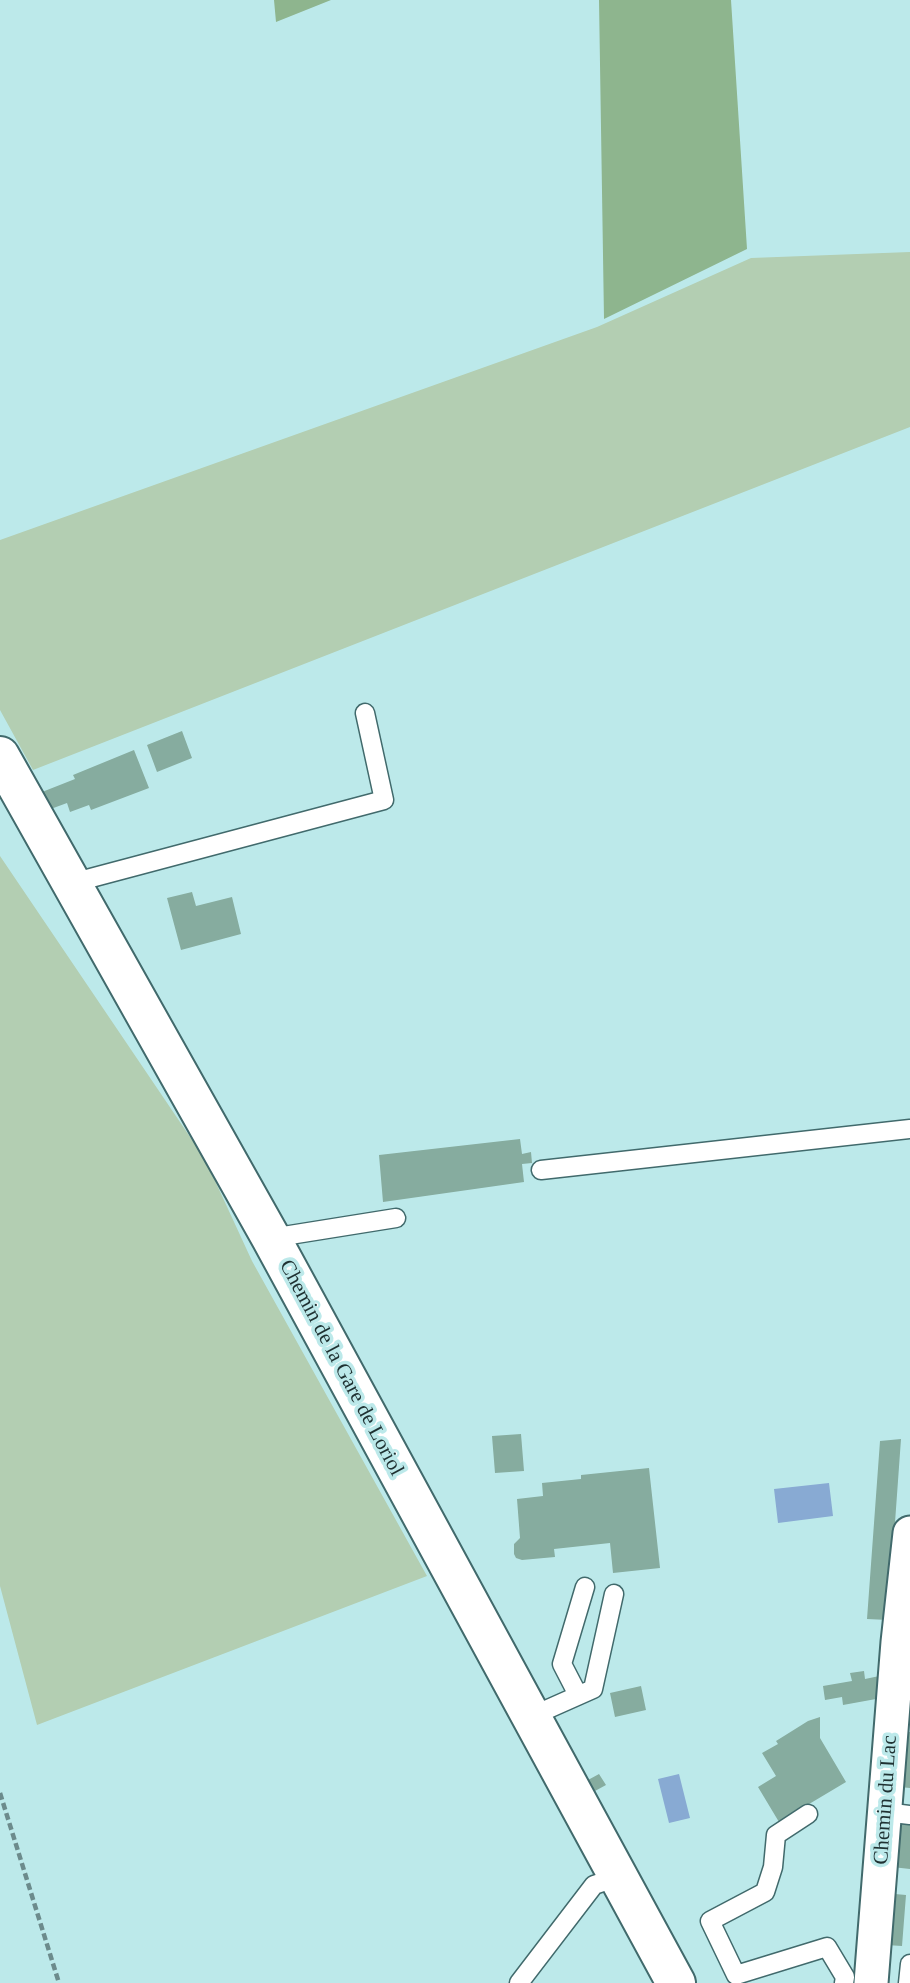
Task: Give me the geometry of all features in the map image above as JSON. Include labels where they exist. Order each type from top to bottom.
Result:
[{"type":"street","name":"Chemin de la Gare de Loriol","points":[[0,756],[271,1238],[676,1983]]},
{"type":"street","name":"Chemin du Lac","points":[[871,1983],[897,1813],[898,1642],[910,1533]]},
{"type":"lane","points":[[72,883],[384,800],[365,713]]},
{"type":"lane","points":[[541,1170],[910,1129]]},
{"type":"lane","points":[[271,1238],[396,1217]]},
{"type":"lane","points":[[578,1696],[562,1664],[585,1587]]},
{"type":"lane","points":[[530,1717],[593,1689],[614,1594]]},
{"type":"lane","points":[[808,1814],[776,1835],[773,1867],[765,1892],[710,1921],[736,1975],[827,1947],[845,1977],[844,1983]]},
{"type":"lane","points":[[519,1983],[594,1885],[618,1877]]},
{"type":"lane","points":[[908,1983],[910,1964]]},
{"type":"path","points":[[0,1793],[59,1983]]},
{"type":"green space","points":[[274,0],[331,0],[276,22]]},
{"type":"green space","points":[[599,0],[731,0],[747,249],[604,319]]},
{"type":"green space","points":[[910,252],[910,427],[33,770],[0,710],[0,540],[597,327],[751,258]]},
{"type":"green space","points":[[0,856],[205,1159],[252,1261],[427,1576],[37,1725],[0,1586]]},
{"type":"water","points":[[829,1483],[833,1516],[778,1523],[774,1489]]},
{"type":"water","points":[[679,1774],[690,1818],[669,1823],[658,1779]]},
{"type":"building","points":[[182,731],[192,758],[157,772],[147,745]]},
{"type":"building","points":[[134,750],[149,788],[91,810],[89,805],[70,812],[67,803],[48,810],[37,794],[75,779],[73,775]]},
{"type":"building","points":[[192,892],[196,906],[232,897],[241,934],[181,950],[167,898]]},
{"type":"building","points":[[520,1139],[522,1154],[531,1152],[532,1163],[522,1164],[524,1182],[383,1202],[379,1155]]},
{"type":"building","points":[[521,1434],[524,1471],[495,1473],[492,1436]]},
{"type":"building","points":[[901,1439],[888,1620],[867,1619],[880,1441]]},
{"type":"building","points":[[649,1468],[660,1568],[613,1573],[610,1543],[554,1549],[555,1557],[522,1560],[516,1558],[514,1544],[520,1538],[517,1499],[543,1496],[542,1483],[581,1479],[581,1475]]},
{"type":"building","points":[[864,1671],[865,1679],[889,1674],[887,1697],[843,1705],[842,1697],[825,1700],[823,1686],[852,1681],[850,1673]]},
{"type":"building","points":[[641,1686],[646,1710],[615,1717],[610,1693]]},
{"type":"building","points":[[820,1717],[820,1738],[846,1782],[779,1822],[758,1787],[776,1776],[762,1753],[808,1721]]},
{"type":"building","points":[[904,1732],[910,1732],[910,1788],[899,1787]]},
{"type":"building","points":[[599,1774],[606,1785],[595,1791],[588,1780]]},
{"type":"building","points":[[895,1823],[910,1823],[910,1869],[892,1867]]},
{"type":"building","points":[[895,1894],[906,1895],[902,1946],[886,1945]]}]
